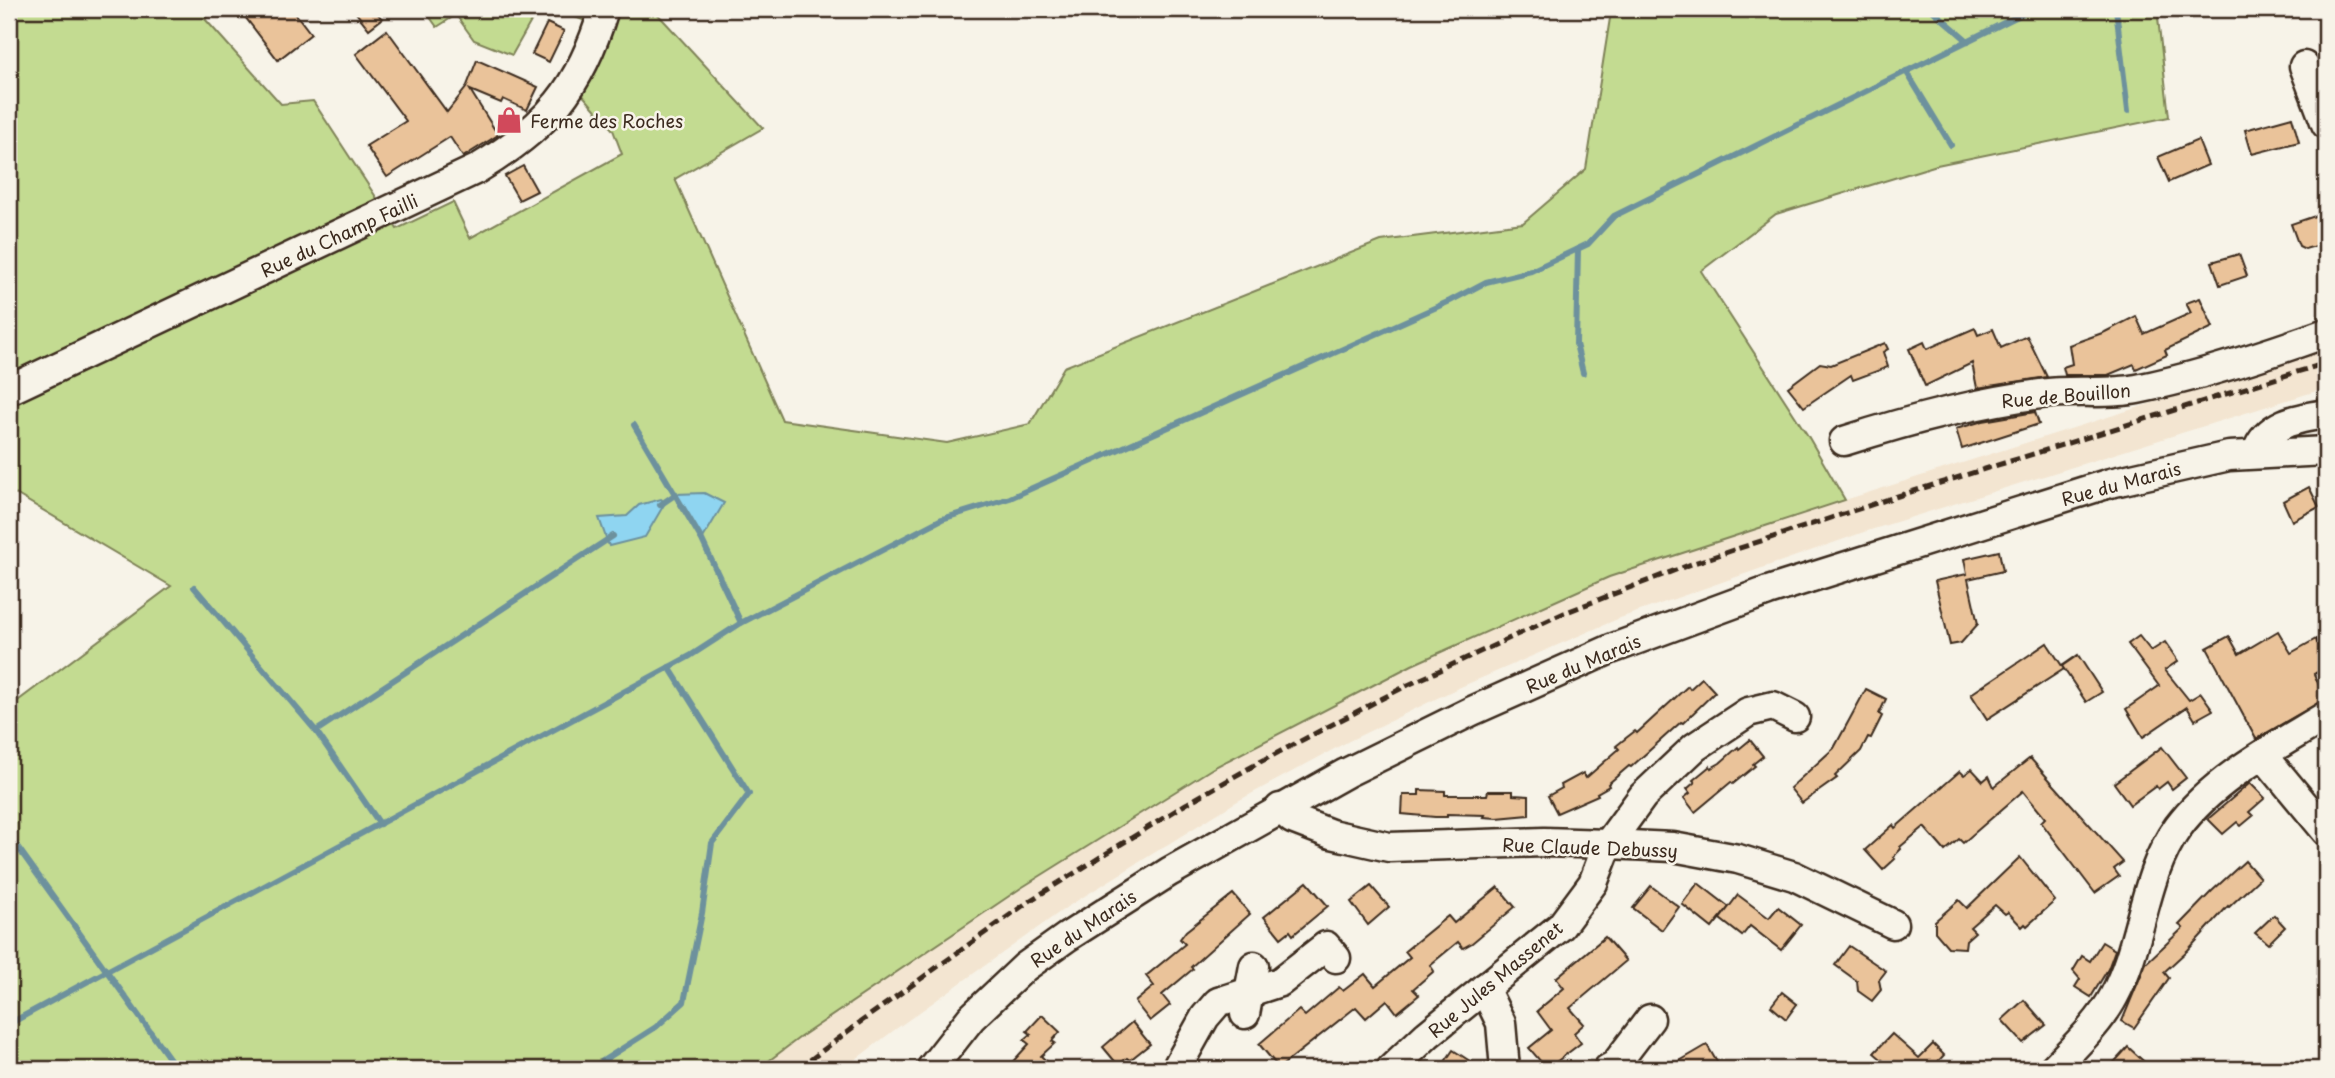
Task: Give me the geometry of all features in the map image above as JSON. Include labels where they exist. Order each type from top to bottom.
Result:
[{"type":"street","name":"Rue du Champ Failli","points":[[9,390],[455,179],[515,146],[546,117],[572,87],[587,57],[604,9]]},
{"type":"street","points":[[2304,66],[2326,124]]},
{"type":"street","name":"Rue de Bouillon","points":[[1844,441],[1972,404],[2045,393],[2135,389],[2268,354],[2326,333]]},
{"type":"street","points":[[2256,454],[2259,444],[2275,429],[2294,419],[2326,414]]},
{"type":"street","name":"Rue du Marais","points":[[931,1069],[971,1018],[1025,967],[1169,872],[1280,808],[1472,711],[1611,649],[1768,591],[2110,483],[2229,456],[2326,451]]},
{"type":"street","name":"Rue Jules Massenet","points":[[1391,1069],[1427,1035],[1561,926],[1593,883],[1608,844],[1643,796],[1695,747],[1748,712],[1773,706],[1796,717]]},
{"type":"street","points":[[2055,1068],[2096,1023],[2114,997],[2128,964],[2153,872],[2178,827],[2222,782],[2326,716]]},
{"type":"street","points":[[2263,755],[2326,831]]},
{"type":"street","name":"Rue Claude Debussy","points":[[1280,808],[1292,819],[1331,834],[1389,847],[1544,842],[1608,844],[1674,847],[1738,859],[1794,876],[1893,924]]},
{"type":"street","points":[[1176,1069],[1205,1017],[1218,1002],[1280,982],[1326,946],[1336,958]]},
{"type":"street","points":[[1484,988],[1501,1023],[1505,1069]]},
{"type":"street","points":[[1608,1069],[1615,1065],[1650,1019]]},
{"type":"shaded area","points":[[2326,348],[2326,388],[1864,532],[1620,618],[1456,689],[1349,741],[1236,802],[1067,907],[843,1069],[758,1069],[799,1038],[1021,888],[1213,768],[1412,665],[1609,577]]},
{"type":"green space","points":[[9,9],[217,9],[205,19],[281,104],[313,101],[397,229],[453,202],[470,238],[622,154],[613,130],[580,92],[612,31],[554,9],[653,9],[763,128],[675,179],[782,420],[947,443],[1030,424],[1064,367],[1381,241],[1523,223],[1586,169],[1611,12],[1605,9],[2157,9],[2169,117],[1937,165],[1776,214],[1701,271],[1808,436],[1845,500],[1609,577],[1412,665],[1213,768],[1021,888],[799,1038],[758,1069],[9,1069],[9,711],[15,703],[171,586],[9,490]]},
{"type":"green space","points":[[424,9],[538,9],[512,55],[474,40],[456,15],[437,27]]},
{"type":"water","points":[[704,493],[724,503],[702,540],[676,494]]},
{"type":"water","points":[[661,499],[665,503],[645,537],[609,546],[599,518],[627,516],[639,505]]},
{"type":"building","points":[[239,9],[292,9],[311,34],[278,60]]},
{"type":"building","points":[[353,9],[374,9],[382,19],[369,29]]},
{"type":"building","points":[[547,23],[564,31],[549,62],[532,54]]},
{"type":"building","points":[[387,30],[447,112],[466,88],[477,60],[538,87],[527,110],[503,99],[501,103],[470,90],[498,135],[463,157],[450,137],[387,177],[366,146],[406,121],[356,54]]},
{"type":"building","points":[[2292,117],[2299,142],[2252,154],[2245,130]]},
{"type":"building","points":[[2198,140],[2208,165],[2169,182],[2158,157]]},
{"type":"building","points":[[523,166],[537,191],[519,200],[505,176]]},
{"type":"building","points":[[2318,215],[2320,219],[2326,217],[2326,243],[2305,249],[2299,246],[2291,224]]},
{"type":"building","points":[[2239,254],[2247,276],[2220,285],[2212,262]]},
{"type":"building","points":[[2200,298],[2213,327],[2165,350],[2167,355],[2136,369],[2134,364],[2108,375],[2065,375],[2063,367],[2072,364],[2069,345],[2105,332],[2136,316],[2144,334],[2191,313],[2186,303]]},
{"type":"building","points":[[1975,328],[1978,335],[1993,329],[2001,348],[2027,336],[2047,377],[1977,388],[1972,363],[1925,386],[1909,349],[1924,342],[1927,349]]},
{"type":"building","points":[[1885,343],[1888,349],[1883,352],[1888,367],[1853,380],[1851,375],[1804,407],[1788,387],[1820,363],[1831,365]]},
{"type":"building","points":[[2035,412],[2039,424],[1962,449],[1956,429],[1983,421]]},
{"type":"building","points":[[2309,487],[2319,507],[2292,521],[2283,501]]},
{"type":"building","points":[[1999,551],[2003,571],[1968,579],[1978,624],[1961,643],[1950,645],[1935,581],[1967,574],[1964,559]]},
{"type":"building","points":[[2278,631],[2291,653],[2316,639],[2317,643],[2326,638],[2326,667],[2314,674],[2325,699],[2256,739],[2207,648],[2229,636],[2239,654]]},
{"type":"building","points":[[2139,636],[2151,651],[2165,642],[2178,661],[2165,670],[2189,700],[2201,693],[2213,710],[2195,720],[2187,707],[2143,737],[2126,709],[2159,686],[2128,644]]},
{"type":"building","points":[[2047,643],[2064,669],[1987,719],[1971,694]]},
{"type":"building","points":[[2078,655],[2102,692],[2086,702],[2062,666]]},
{"type":"building","points":[[1702,678],[1715,692],[1683,723],[1629,766],[1608,784],[1609,786],[1597,793],[1598,795],[1557,813],[1548,796],[1583,773],[1586,778],[1619,749],[1616,746],[1635,731],[1637,733],[1688,686],[1690,689]]},
{"type":"building","points":[[1866,689],[1886,699],[1879,714],[1882,716],[1871,738],[1868,737],[1861,751],[1835,776],[1837,778],[1802,803],[1790,788],[1834,748]]},
{"type":"building","points":[[1750,740],[1763,756],[1753,764],[1755,766],[1695,812],[1684,798],[1690,793],[1687,789],[1695,782],[1693,780]]},
{"type":"building","points":[[2162,747],[2186,778],[2172,789],[2167,782],[2158,789],[2156,786],[2130,805],[2114,783]]},
{"type":"building","points":[[2030,758],[2123,862],[2114,869],[2119,876],[2095,893],[2041,822],[2045,818],[2023,791],[1963,843],[1959,839],[1945,851],[1924,827],[1900,847],[1893,857],[1895,859],[1883,870],[1865,850],[1893,825],[1895,828],[1960,771],[1964,775],[1972,769],[1983,781],[1989,776],[1994,787]]},
{"type":"building","points":[[2250,783],[2265,798],[2249,812],[2253,816],[2241,826],[2237,822],[2223,834],[2208,819]]},
{"type":"building","points":[[1419,790],[1445,791],[1445,795],[1487,795],[1488,791],[1513,791],[1513,795],[1529,796],[1529,815],[1497,818],[1484,817],[1485,815],[1447,814],[1447,817],[1435,817],[1402,814],[1403,795],[1419,795]]},
{"type":"building","points":[[2020,857],[2055,901],[2027,926],[2025,924],[2022,927],[2008,912],[2005,914],[1995,905],[1970,927],[1975,932],[1966,940],[1965,948],[1948,947],[1935,932],[1935,921],[1959,900],[1967,908]]},
{"type":"building","points":[[2245,861],[2260,878],[2228,906],[2164,972],[2169,978],[2134,1028],[2122,1021],[2146,963],[2183,928],[2179,925],[2212,891]]},
{"type":"building","points":[[1307,882],[1328,906],[1293,935],[1290,931],[1281,938],[1264,917]]},
{"type":"building","points":[[1698,883],[1729,907],[1712,928],[1682,904]]},
{"type":"building","points":[[1371,886],[1389,907],[1368,925],[1351,902]]},
{"type":"building","points":[[1651,886],[1679,907],[1662,930],[1633,908]]},
{"type":"building","points":[[1498,887],[1515,907],[1472,943],[1463,948],[1458,942],[1430,965],[1434,971],[1413,989],[1419,995],[1397,1013],[1387,1000],[1366,1018],[1356,1007],[1279,1068],[1259,1044],[1299,1010],[1305,1016],[1339,987],[1343,991],[1365,974],[1375,986],[1410,957],[1405,951],[1448,916],[1454,923]]},
{"type":"building","points":[[1233,894],[1250,914],[1162,995],[1170,1005],[1150,1021],[1135,1002],[1154,986],[1146,976],[1185,944],[1180,939],[1186,931]]},
{"type":"building","points":[[1738,895],[1769,918],[1778,907],[1801,925],[1781,950],[1750,926],[1742,936],[1720,919]]},
{"type":"building","points":[[2274,915],[2285,927],[2268,944],[2255,933]]},
{"type":"building","points":[[1605,937],[1626,961],[1570,1008],[1584,1024],[1574,1033],[1581,1043],[1547,1069],[1529,1048],[1551,1030],[1537,1011],[1564,988],[1556,978]]},
{"type":"building","points":[[2102,942],[2115,950],[2108,969],[2091,997],[2075,987],[2080,979],[2073,971],[2082,956],[2090,961]]},
{"type":"building","points":[[1849,946],[1886,971],[1879,980],[1881,990],[1872,1001],[1858,991],[1857,981],[1835,965]]},
{"type":"building","points":[[1782,992],[1797,1004],[1786,1019],[1771,1006]]},
{"type":"building","points":[[2024,1000],[2046,1025],[2023,1043],[2002,1020]]},
{"type":"building","points":[[1042,1015],[1060,1032],[1052,1041],[1055,1043],[1041,1056],[1055,1069],[1006,1069],[1029,1044],[1024,1040],[1031,1034],[1027,1031]]},
{"type":"building","points":[[1132,1022],[1150,1044],[1130,1060],[1127,1058],[1118,1065],[1103,1047]]},
{"type":"building","points":[[1892,1034],[1919,1058],[1933,1044],[1944,1055],[1931,1069],[1893,1069],[1874,1053]]},
{"type":"building","points":[[1707,1045],[1721,1069],[1666,1069]]},
{"type":"building","points":[[2128,1047],[2152,1069],[2108,1069]]},
{"type":"building","points":[[1453,1050],[1482,1069],[1440,1069]]},
{"type":"waterway","points":[[1931,9],[1968,41]]},
{"type":"waterway","points":[[9,1024],[690,656],[741,623],[942,519],[1010,498],[1450,301],[1486,282],[1531,271],[1588,244],[1614,216],[2032,9]]},
{"type":"waterway","points":[[2116,9],[2128,111]]},
{"type":"waterway","points":[[1906,71],[1951,145]]},
{"type":"waterway","points":[[1578,249],[1576,344],[1583,373]]},
{"type":"waterway","points":[[634,425],[702,540],[741,623]]},
{"type":"waterway","points":[[660,505],[676,494]]},
{"type":"waterway","points":[[316,731],[613,536]]},
{"type":"waterway","points":[[194,587],[316,731],[380,824]]},
{"type":"waterway","points":[[590,1069],[656,1027],[684,1002],[702,913],[712,843],[749,794],[669,667]]},
{"type":"waterway","points":[[9,835],[177,1069]]},
{"type":"railway","points":[[798,1069],[1031,900],[1186,804],[1408,685],[1564,613],[1694,563],[1898,496],[2326,363]]},
{"type":"place","name":"Ferme des Roches","points":[[509,120]]}]
